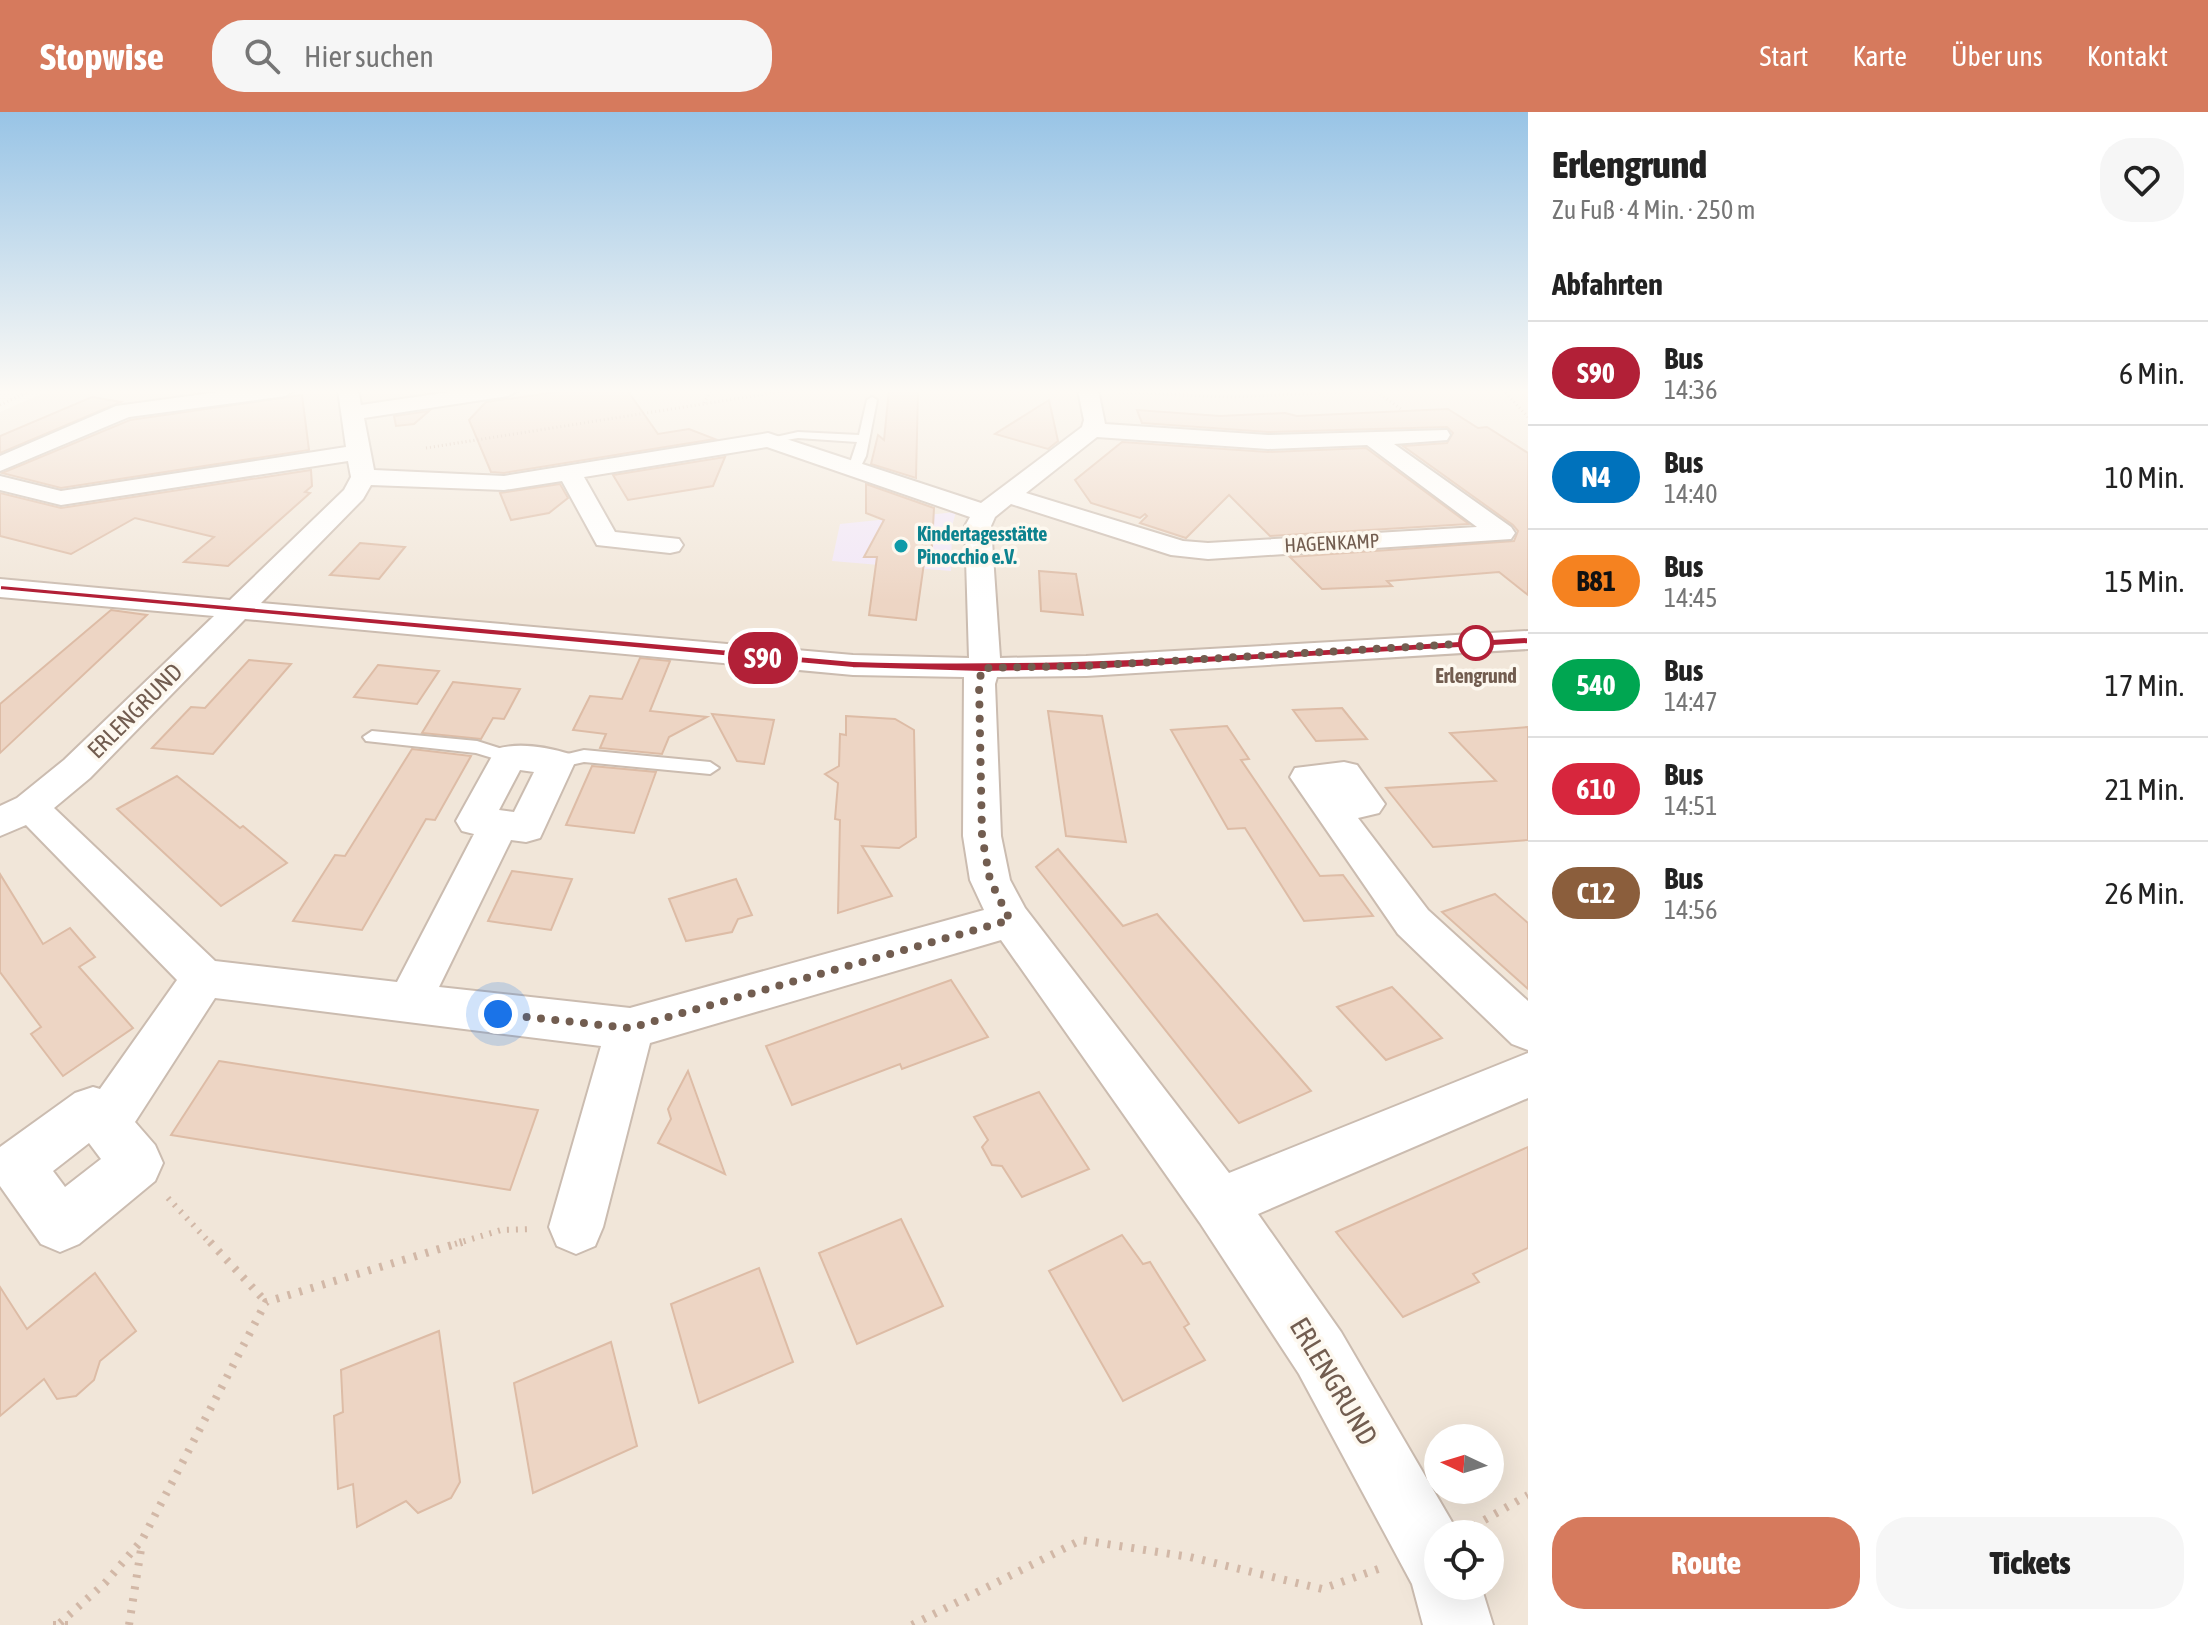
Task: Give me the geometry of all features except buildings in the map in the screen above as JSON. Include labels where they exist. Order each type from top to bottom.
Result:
[{"type":"street","points":[[0,483],[61,498],[361,462],[504,483],[644,461]]},
{"type":"street","points":[[829,461],[984,513]]},
{"type":"street","points":[[982,668],[986,651],[978,526],[984,513],[1052,461]]},
{"type":"street","name":"HAGENKAMP","points":[[1008,495],[1181,549],[1208,551],[1502,533],[1403,461]]},
{"type":"street","points":[[236,610],[354,494],[361,462]]},
{"type":"street","points":[[570,473],[606,539],[670,545]]},
{"type":"street","points":[[0,588],[756,658],[982,668],[1086,666],[1528,640]]},
{"type":"street","name":"ERLENGRUND","points":[[204,978],[15,814],[77,769],[236,610]]},
{"type":"street","name":"ERLENGRUND","points":[[982,668],[979,684],[982,836],[990,880],[1010,920],[1219,1204],[1320,1353],[1424,1525]]},
{"type":"street","points":[[509,757],[557,762],[526,828],[475,821],[509,757]]},
{"type":"street","points":[[1330,806],[1413,922],[1528,1030]]},
{"type":"street","points":[[409,1003],[499,824]]},
{"type":"street","points":[[105,1124],[204,978],[630,1028],[1010,920]]},
{"type":"street","points":[[576,1227],[630,1028]]},
{"type":"street","points":[[1219,1204],[1528,1075]]},
{"type":"street","points":[[93,1110],[105,1124],[137,1163],[60,1225],[17,1166],[93,1110]]},
{"type":"street","name":"ERLENGRUND","points":[[1453,1600],[1458,1625]]},
{"type":"lane","points":[[854,469],[857,461]]},
{"type":"lane","points":[[372,737],[477,747],[509,757]]},
{"type":"lane","points":[[557,762],[584,756],[710,768]]},
{"type":"path","points":[[361,462],[369,461]]},
{"type":"path","points":[[137,1163],[266,1302]]},
{"type":"path","points":[[56,1624],[105,1583],[142,1540],[266,1302],[501,1230],[576,1227]]},
{"type":"path","points":[[1495,1520],[1528,1495]]},
{"type":"path","points":[[129,1625],[142,1540]]},
{"type":"path","points":[[912,1625],[1081,1540],[1190,1557],[1322,1589],[1424,1563]]},
{"type":"path","points":[[56,1624],[75,1625]]},
{"type":"shaded area","points":[[0,461],[1528,461],[1528,1625],[0,1625]]},
{"type":"shaded area","points":[[956,512],[952,526],[951,571],[832,561],[840,524]]},
{"type":"bus line","name":"S90","points":[[0,588],[853,665],[982,668],[1086,666],[1528,640]]},
{"type":"place","name":"Kindertagesstätte Pinocchio e.V.","points":[[901,546]]},
{"type":"place","name":"Erlengrund","points":[[1476,643]]},
{"type":"route","points":[[498,1014],[630,1028],[1010,920],[990,880],[982,836],[979,684],[982,668],[1086,666],[1476,643]]}]
